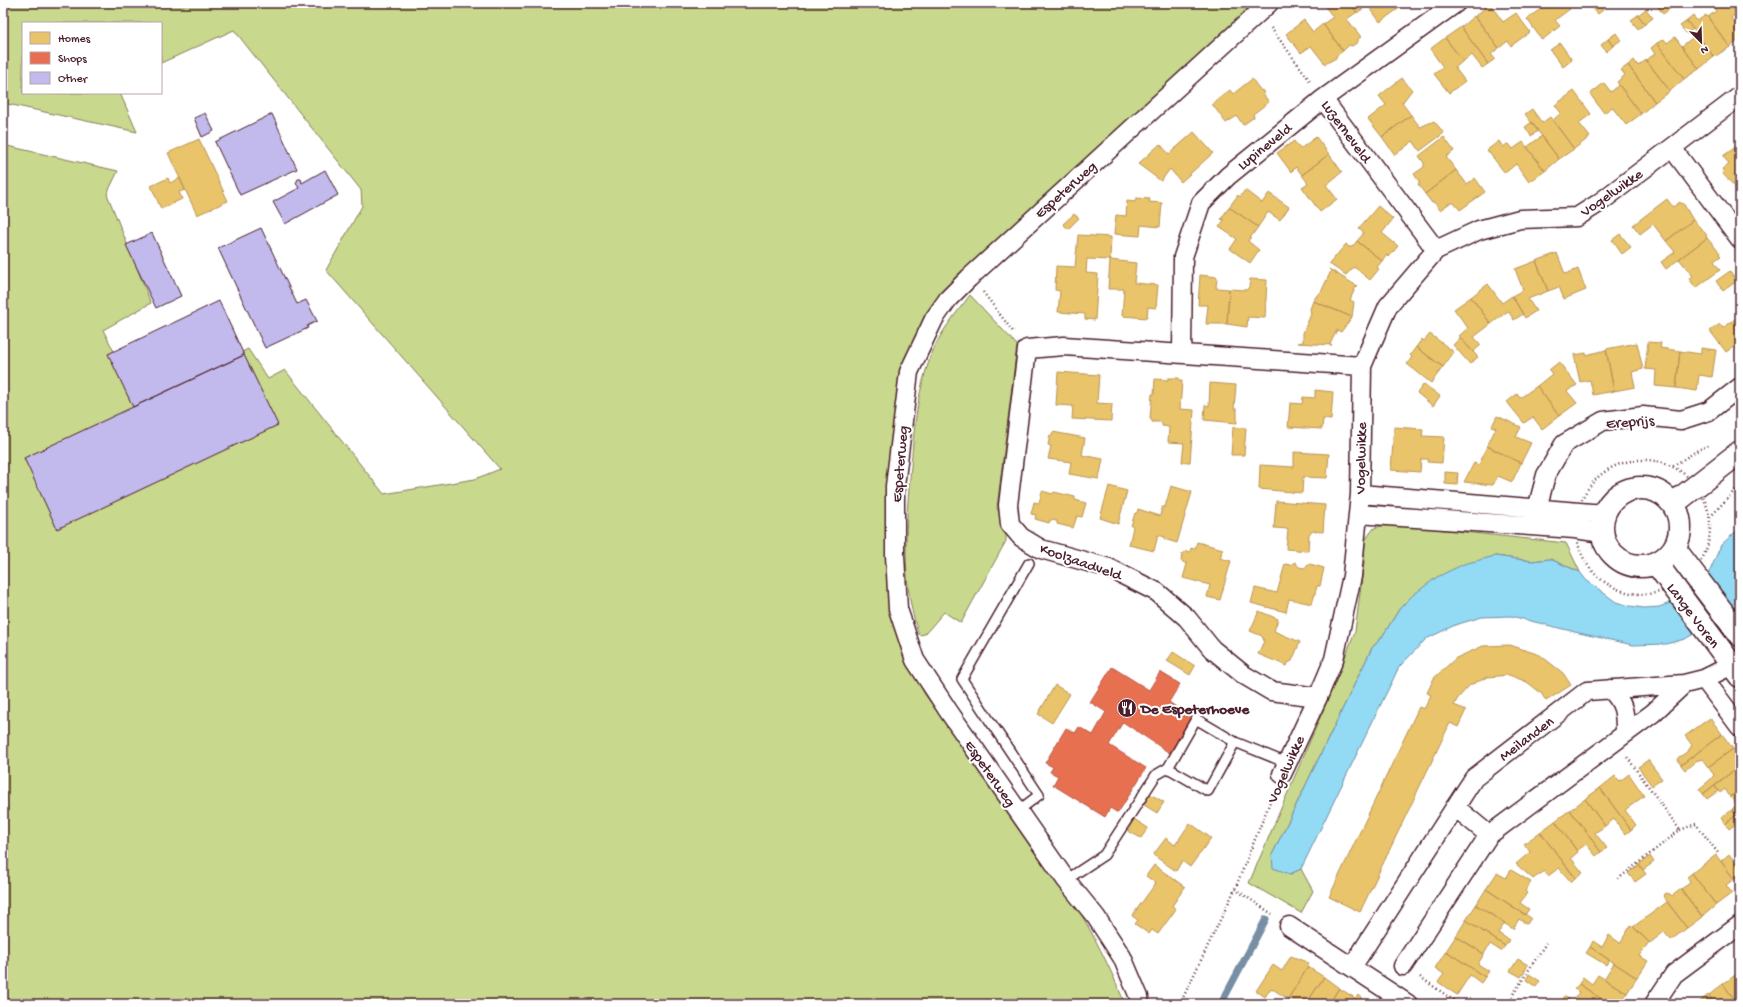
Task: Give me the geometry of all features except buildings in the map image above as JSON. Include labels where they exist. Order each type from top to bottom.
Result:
[{"type":"street","name":"Lupineveld","points":[[1182,354],[1183,257],[1201,203],[1228,176],[1323,99],[1456,3]]},
{"type":"street","name":"Espeterweg","points":[[1140,1004],[1139,997],[1122,957],[1096,917],[1066,880],[948,712],[915,660],[898,609],[895,555],[896,486],[909,372],[934,319],[948,299],[969,278],[1264,8]]},
{"type":"street","name":"Vogelwikke","points":[[1284,768],[1318,697],[1334,659],[1352,576],[1360,494],[1362,366],[1388,306],[1436,250],[1479,230],[1520,219],[1577,217],[1599,203],[1740,96]]},
{"type":"street","name":"Luzerneveld","points":[[1323,99],[1436,250]]},
{"type":"street","points":[[1672,148],[1740,239]]},
{"type":"street","points":[[1026,349],[1064,346],[1362,366]]},
{"type":"street","name":"Koolzaadveld","points":[[1026,349],[1008,505],[1010,524],[1021,537],[1041,549],[1109,568],[1156,592],[1187,618],[1212,649],[1244,675],[1271,691],[1318,697]]},
{"type":"street","name":"Ereprijs","points":[[1536,518],[1546,475],[1564,444],[1603,421],[1643,416],[1681,420],[1709,411],[1740,387]]},
{"type":"street","points":[[1673,504],[1740,452]]},
{"type":"street","points":[[1642,487],[1654,489],[1665,495],[1673,504],[1679,514],[1681,526],[1679,538],[1674,548],[1666,557],[1656,563],[1644,566],[1632,565],[1622,561],[1613,554],[1606,544],[1603,524],[1610,503],[1619,495],[1630,489],[1642,487]]},
{"type":"street","points":[[1360,494],[1536,518],[1575,529],[1603,524]]},
{"type":"street","points":[[1358,514],[1536,518],[1577,512],[1603,524]]},
{"type":"street","name":"Lange Voren","points":[[1674,548],[1738,632]]},
{"type":"street","name":"Lange Voren","points":[[1656,563],[1715,643],[1737,667]]},
{"type":"street","name":"Meilanden","points":[[1352,967],[1474,778],[1587,691],[1684,684],[1704,679],[1737,667]]},
{"type":"street","points":[[1704,679],[1740,727]]},
{"type":"street","name":"Meilanden","points":[[1403,966],[1488,835],[1653,712],[1684,684]]},
{"type":"street","points":[[1610,689],[1621,701],[1625,713],[1620,737]]},
{"type":"street","points":[[1455,807],[1488,835]]},
{"type":"street","points":[[1654,1004],[1674,974],[1740,925]]},
{"type":"street","points":[[1289,926],[1408,1004]]},
{"type":"lane","points":[[1018,811],[1039,795],[962,679],[1029,563]]},
{"type":"lane","points":[[1066,880],[1104,855],[1156,775],[1168,768],[1196,719],[1284,768]]},
{"type":"lane","points":[[1168,768],[1208,791],[1235,742]]},
{"type":"path","name":"Luzerneveld","points":[[1264,8],[1323,99]]},
{"type":"path","points":[[980,289],[1026,349]]},
{"type":"path","points":[[1634,460],[1654,460],[1673,466],[1686,475],[1694,487],[1705,500],[1710,517],[1710,537],[1704,556],[1677,592],[1652,594],[1629,593],[1608,585],[1591,570],[1580,551],[1575,529],[1577,512],[1584,493],[1597,477],[1614,466],[1634,460]]},
{"type":"path","points":[[1710,517],[1740,485]]},
{"type":"path","points":[[1620,737],[1680,830]]},
{"type":"path","name":"Vogelwikke","points":[[1180,1004],[1235,888],[1284,768]]},
{"type":"path","points":[[1618,879],[1680,830],[1696,824],[1718,853]]},
{"type":"path","points":[[1235,888],[1289,926]]},
{"type":"path","points":[[1507,1004],[1546,943]]},
{"type":"path","points":[[1403,966],[1459,1004]]},
{"type":"green space","points":[[3,3],[1260,3],[957,282],[896,413],[907,657],[924,693],[1072,899],[1101,950],[1125,1004],[3,1004],[3,145],[118,171],[107,194],[151,303],[103,330],[140,402],[248,349],[268,379],[285,370],[384,494],[475,479],[500,469],[326,270],[362,206],[361,190],[234,30],[162,63],[162,22],[22,22],[22,94],[120,94],[137,132],[3,103]]},
{"type":"green space","points":[[970,295],[1017,345],[997,508],[1006,530],[1006,541],[961,623],[944,612],[925,634],[919,635],[909,594],[906,530],[913,438],[919,396],[926,369],[938,340]]},
{"type":"green space","points":[[1389,524],[1566,543],[1580,572],[1550,559],[1532,561],[1495,556],[1400,608],[1382,637],[1372,648],[1272,855],[1290,874],[1301,869],[1313,891],[1301,913],[1249,883],[1340,671],[1355,631],[1364,563],[1365,540],[1374,528]]},
{"type":"water","points":[[1740,528],[1740,598],[1711,624],[1685,639],[1666,644],[1633,645],[1511,616],[1482,617],[1455,625],[1426,639],[1399,667],[1301,869],[1290,874],[1273,868],[1272,855],[1372,648],[1382,637],[1400,608],[1413,595],[1437,577],[1464,564],[1495,556],[1532,561],[1550,559],[1580,572],[1586,580],[1616,602],[1644,608],[1659,607],[1689,596],[1706,580],[1721,545]]},
{"type":"waterway","points":[[1221,1004],[1266,919]]},
{"type":"place","name":"De Espeterhoeve","points":[[1127,708]]}]
